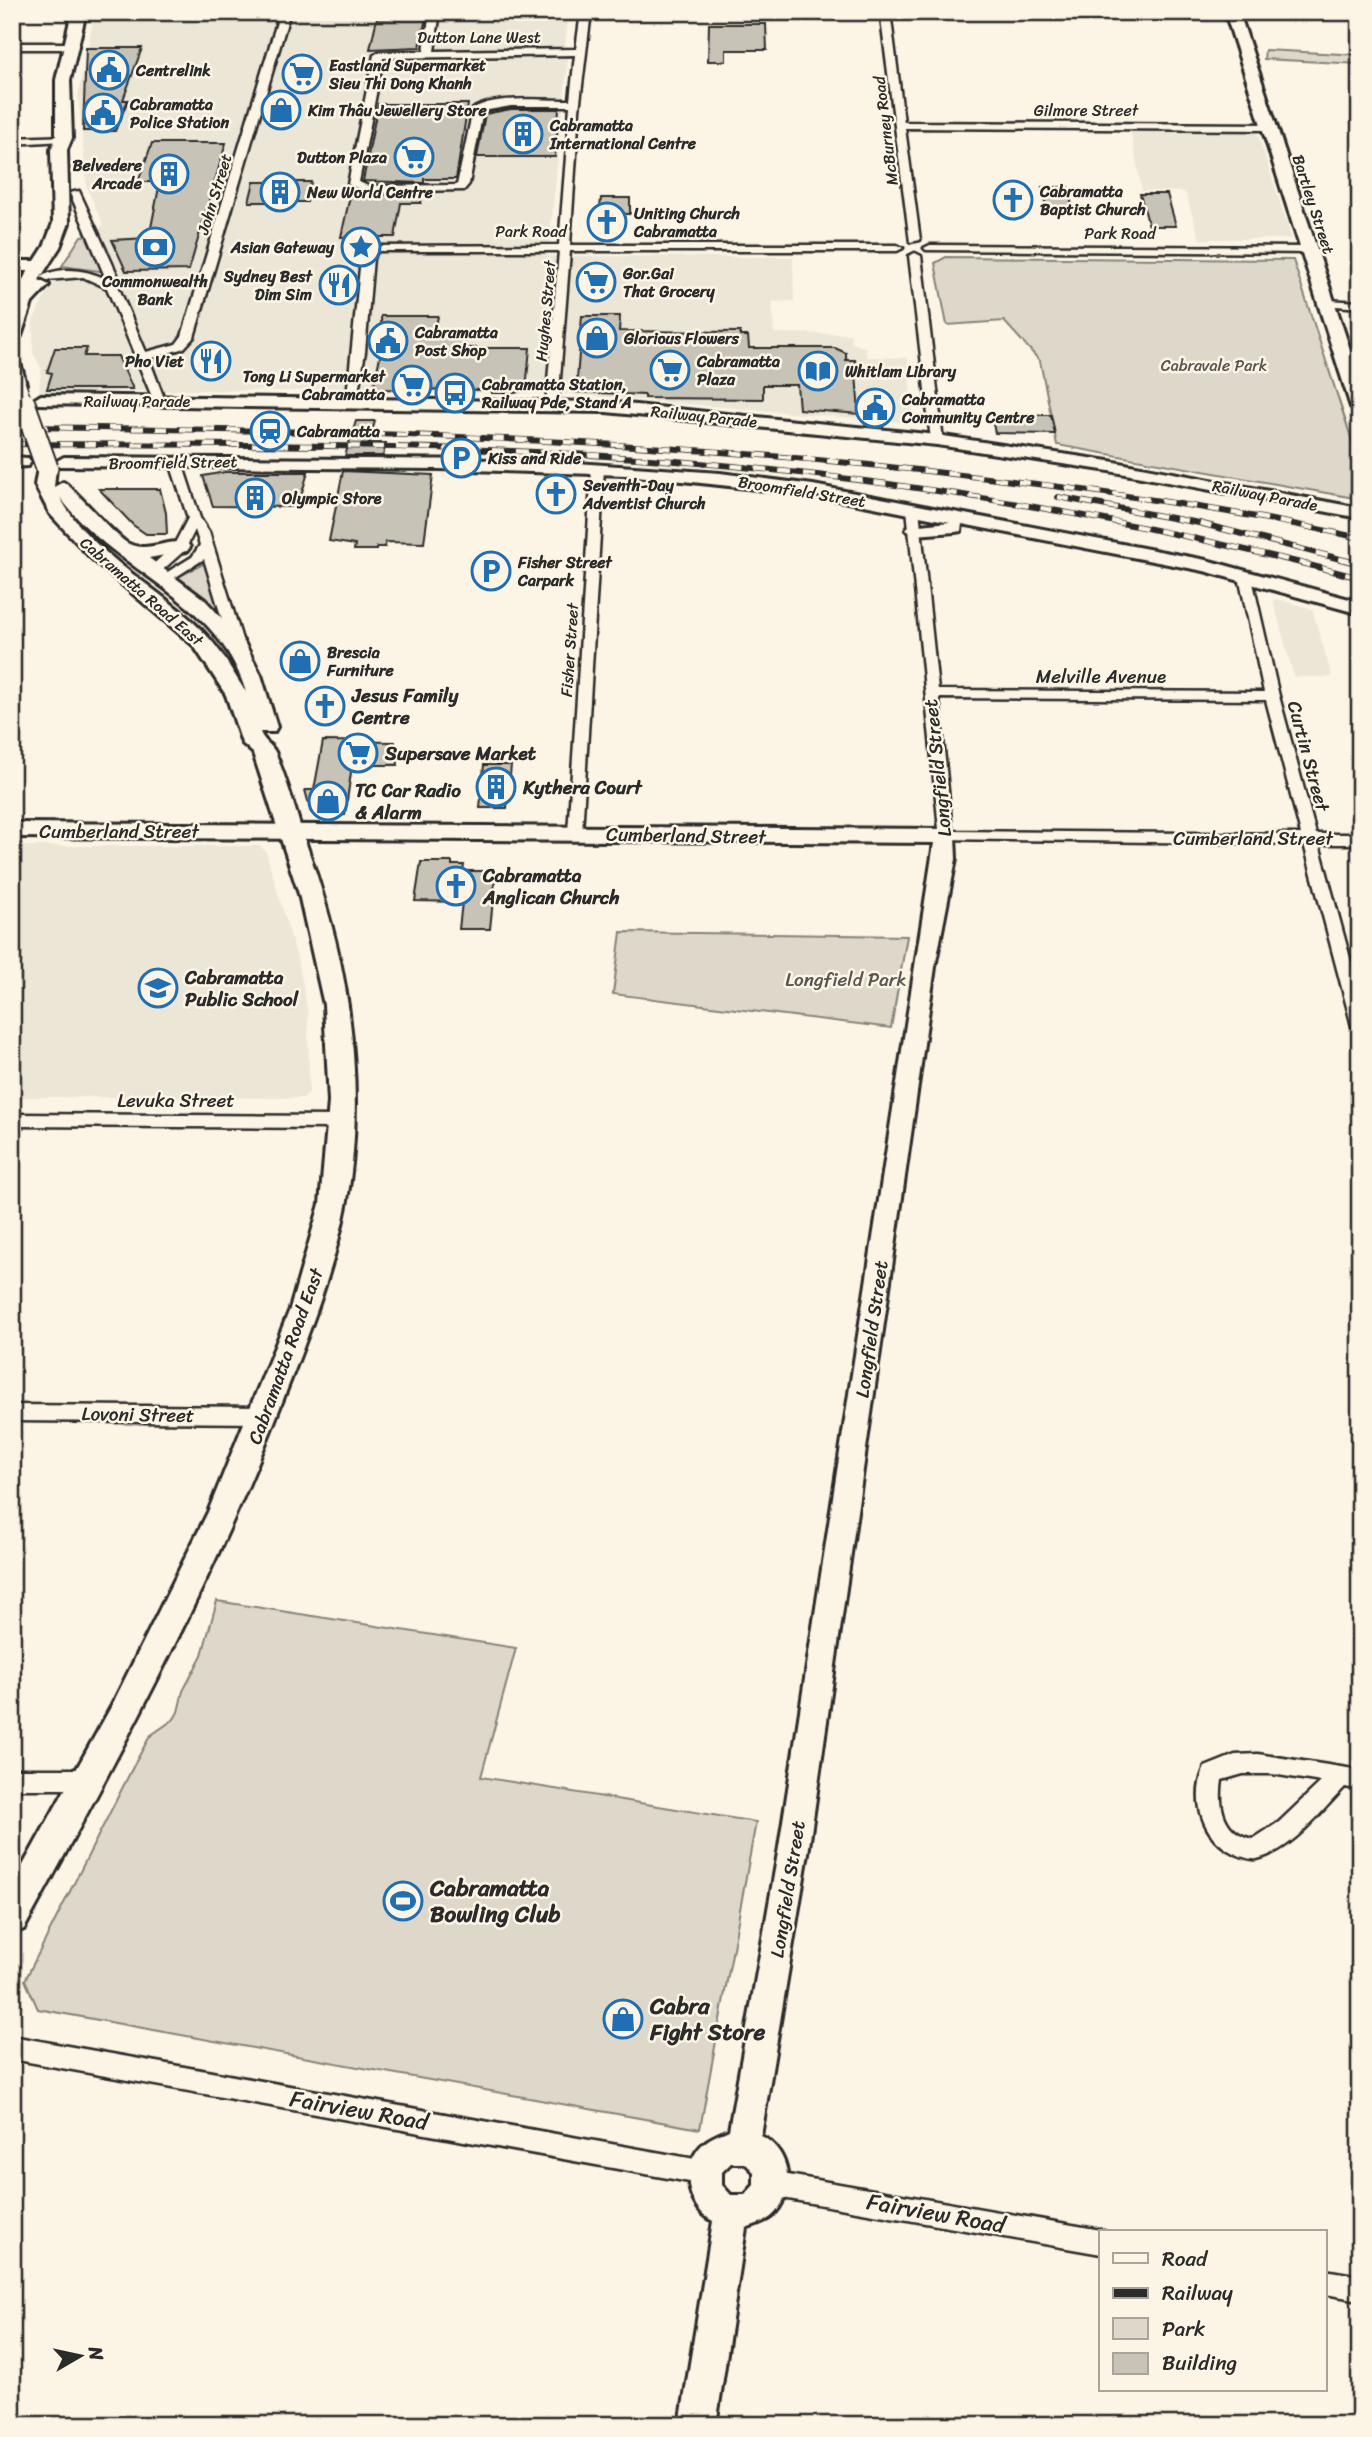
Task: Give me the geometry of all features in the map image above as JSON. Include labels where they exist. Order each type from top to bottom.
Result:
[{"type":"main road","points":[[43,271],[62,219],[59,150],[64,138],[63,80],[79,12]]},
{"type":"main road","points":[[12,337],[27,297],[74,228],[75,193],[71,148],[64,138]]},
{"type":"main road","name":"Cabramatta Road East","points":[[14,375],[54,475],[82,513],[203,612],[237,646],[271,739],[263,750]]},
{"type":"main road","name":"Cabramatta Road East","points":[[12,1918],[89,1779],[222,1517],[264,1415],[325,1245],[334,1200],[340,1122],[340,1043],[335,991],[290,831],[263,750],[253,743],[237,695],[211,654],[193,634],[72,530],[57,510],[54,475]]},
{"type":"main road","points":[[127,550],[153,553],[180,547]]},
{"type":"main road","points":[[136,585],[158,575]]},
{"type":"street","name":"John Street","points":[[142,357],[180,346],[187,337],[285,12]]},
{"type":"street","points":[[429,53],[435,12]]},
{"type":"street","name":"Hughes Street","points":[[552,404],[566,247],[573,103],[586,12]]},
{"type":"street","points":[[873,12],[886,18],[902,12]]},
{"type":"street","points":[[1164,12],[1232,13]]},
{"type":"street","name":"Bartley Street","points":[[1232,13],[1360,407]]},
{"type":"street","name":"McBurney Road","points":[[886,18],[914,240]]},
{"type":"street","points":[[12,46],[71,46]]},
{"type":"street","name":"Dutton Lane West","points":[[573,103],[486,105],[477,111],[464,184],[460,188],[367,189],[353,184],[379,55],[580,52]]},
{"type":"street","name":"Gilmore Street","points":[[901,125],[1271,127]]},
{"type":"street","points":[[12,141],[64,138]]},
{"type":"street","points":[[75,193],[111,274],[112,286],[159,401]]},
{"type":"street","points":[[914,240],[923,242],[930,248],[924,254],[915,256],[905,254],[897,248],[901,242],[914,240]]},
{"type":"street","name":"Park Road","points":[[350,402],[359,352],[368,258],[375,248],[897,248]]},
{"type":"street","name":"Park Road","points":[[930,248],[1311,250]]},
{"type":"street","points":[[915,256],[937,440]]},
{"type":"street","points":[[12,266],[85,273],[112,286]]},
{"type":"street","points":[[1328,303],[1360,304]]},
{"type":"street","name":"Railway Parade","points":[[41,400],[552,404],[641,410],[937,440],[1109,466],[1360,513]]},
{"type":"street","name":"Broomfield Street","points":[[54,475],[176,463],[433,463],[598,469],[790,486],[1246,577],[1360,608]]},
{"type":"street","name":"Cabramatta Road East","points":[[176,463],[194,519],[207,545],[237,646]]},
{"type":"street","name":"Fisher Street","points":[[575,833],[598,469]]},
{"type":"street","name":"Longfield Street","points":[[743,2146],[794,1847],[924,967],[945,859],[913,509]]},
{"type":"street","name":"Cabramatta Road East","points":[[158,575],[180,547],[194,519]]},
{"type":"street","points":[[915,530],[950,527],[1015,530]]},
{"type":"street","name":"Cabramatta Road East","points":[[158,575],[197,560],[207,545]]},
{"type":"street","name":"Curtin Street","points":[[1246,577],[1272,696],[1360,1026]]},
{"type":"street","name":"Melville Avenue","points":[[930,694],[1272,696]]},
{"type":"street","name":"Cumberland Street","points":[[12,830],[1360,839]]},
{"type":"street","name":"Levuka Street","points":[[12,1120],[340,1122]]},
{"type":"street","name":"Lovoni Street","points":[[12,1413],[264,1415]]},
{"type":"street","points":[[1241,1763],[1351,1778],[1272,1843],[1254,1849],[1232,1842],[1216,1829],[1207,1805],[1212,1774],[1241,1763]]},
{"type":"street","points":[[12,1779],[89,1779]]},
{"type":"street","name":"Fairview Road","points":[[12,2047],[706,2173]]},
{"type":"street","points":[[728,2146],[743,2146],[759,2153],[766,2162],[771,2184],[761,2204],[741,2213],[730,2213],[712,2200],[707,2190],[706,2173],[712,2158],[719,2151],[728,2146]]},
{"type":"street","name":"Fairview Road","points":[[771,2184],[1099,2242]]},
{"type":"street","points":[[698,2425],[730,2213]]},
{"type":"street","points":[[1326,2282],[1360,2288]]},
{"type":"shaded area","points":[[98,12],[370,12],[370,16],[564,17],[568,20],[565,46],[568,59],[548,256],[793,257],[794,301],[772,302],[774,333],[850,334],[852,343],[866,348],[867,357],[908,358],[913,423],[567,394],[192,390],[39,393],[41,368],[33,353],[33,321],[48,290],[103,224],[87,188],[78,94],[94,16]]},
{"type":"shaded area","points":[[1130,128],[1257,132],[1292,239],[1200,239],[1185,192],[1142,191]]},
{"type":"shaded area","points":[[1273,600],[1312,609],[1332,677],[1294,677]]},
{"type":"shaded area","name":"Cabramatta Public School","points":[[12,846],[260,846],[266,852],[299,965],[308,1012],[309,1092],[303,1098],[12,1097]]},
{"type":"green space","points":[[1265,50],[1360,55],[1360,64],[1264,59]]},
{"type":"green space","points":[[90,235],[107,272],[62,266],[81,236]]},
{"type":"green space","name":"Cabravale Park","points":[[946,257],[1293,260],[1360,465],[1360,499],[1057,445],[1040,361],[1004,321],[947,325],[935,263]]},
{"type":"green space","points":[[205,563],[225,620],[176,578]]},
{"type":"green space","name":"Longfield Park","points":[[621,932],[907,936],[891,1028],[613,994]]},
{"type":"green space","name":"Cabramatta Bowling Club","points":[[217,1601],[516,1648],[481,1777],[756,1822],[700,2129],[38,2009],[25,1980],[150,1736],[174,1719],[178,1712],[183,1691],[202,1655]]},
{"type":"building","points":[[377,18],[426,18],[420,47],[370,49]]},
{"type":"building","points":[[709,24],[766,24],[767,50],[726,50],[726,61],[708,61]]},
{"type":"building","points":[[86,48],[142,48],[123,100],[128,100],[115,131],[83,131]]},
{"type":"building","name":"Dutton Plaza","points":[[378,104],[468,104],[456,179],[424,179],[424,183],[363,181]]},
{"type":"building","name":"Cabramatta International Centre","points":[[511,109],[559,109],[555,157],[477,157],[485,114]]},
{"type":"building","points":[[152,143],[226,143],[189,270],[126,271],[112,240],[149,238],[160,182],[138,182]]},
{"type":"building","name":"New World Centre","points":[[254,182],[311,182],[307,202],[249,202]]},
{"type":"building","points":[[1042,187],[1068,187],[1073,210],[1047,210]]},
{"type":"building","points":[[361,192],[367,195],[422,193],[421,203],[401,203],[395,237],[341,237],[350,196],[360,196]]},
{"type":"building","points":[[1140,194],[1167,194],[1176,226],[1149,226]]},
{"type":"building","name":"Uniting Church Cabramatta","points":[[601,198],[630,198],[630,214],[616,214],[615,231],[598,231]]},
{"type":"building","points":[[381,316],[438,316],[435,332],[467,331],[464,348],[530,348],[526,389],[515,393],[492,393],[492,390],[373,389],[382,347]]},
{"type":"building","name":"Cabramatta Plaza","points":[[582,316],[620,316],[619,331],[740,332],[740,336],[748,336],[749,348],[835,348],[846,353],[846,360],[855,360],[859,414],[799,409],[797,385],[763,385],[763,399],[645,398],[645,395],[576,392]]},
{"type":"building","points":[[55,348],[87,348],[84,356],[118,356],[133,389],[47,389],[52,373],[47,372]]},
{"type":"building","points":[[991,415],[1051,415],[1055,434],[995,433]]},
{"type":"building","points":[[356,421],[375,421],[369,443],[386,443],[383,456],[345,456]]},
{"type":"building","points":[[343,471],[433,475],[424,543],[386,542],[385,547],[377,547],[377,550],[354,550],[355,545],[329,541]]},
{"type":"building","points":[[225,472],[308,472],[298,507],[213,506],[203,476]]},
{"type":"building","name":"Seventh-Day Adventist Church","points":[[548,480],[567,480],[565,509],[546,509]]},
{"type":"building","points":[[99,489],[160,489],[166,513],[167,534],[146,534],[133,525]]},
{"type":"building","points":[[323,741],[395,742],[398,765],[352,765],[345,815],[316,815],[311,812],[305,790],[314,790]]},
{"type":"building","name":"Kythera Court","points":[[484,765],[511,765],[507,808],[480,808]]},
{"type":"building","name":"Cabramatta Anglican Church","points":[[421,862],[452,862],[452,865],[464,865],[463,871],[496,871],[490,929],[459,929],[462,902],[415,901]]},
{"type":"railway","points":[[12,427],[492,438],[731,453],[851,463],[1117,495],[1263,518],[1360,538]]},
{"type":"railway","points":[[12,444],[435,448],[604,456],[773,470],[1026,505],[1194,538],[1360,578]]},
{"type":"railway","points":[[1058,497],[1199,523],[1360,564]]},
{"type":"place","name":"Centrelink","points":[[109,70]]},
{"type":"place","name":"Eastland Supermarket Sieu Thi Dong Khanh","points":[[302,74]]},
{"type":"place","name":"Kim Thâu Jewellery Store","points":[[281,110]]},
{"type":"place","name":"Cabramatta Police Station","points":[[103,113]]},
{"type":"place","name":"Cabramatta International Centre","points":[[523,134]]},
{"type":"place","name":"Dutton Plaza","points":[[414,157]]},
{"type":"place","name":"Belvedere Arcade","points":[[169,174]]},
{"type":"place","name":"New World Centre","points":[[280,192]]},
{"type":"place","name":"Cabramatta Baptist Church","points":[[1013,200]]},
{"type":"place","name":"Uniting Church Cabramatta","points":[[607,222]]},
{"type":"place","name":"Commonwealth Bank","points":[[155,247]]},
{"type":"place","name":"Asian Gateway","points":[[361,247]]},
{"type":"place","name":"Gor.Gai That Grocery","points":[[596,282]]},
{"type":"place","name":"Sydney Best Dim Sim","points":[[339,285]]},
{"type":"place","name":"Glorious Flowers","points":[[597,338]]},
{"type":"place","name":"Cabramatta Post Shop","points":[[388,341]]},
{"type":"place","name":"Pho Viet","points":[[211,361]]},
{"type":"place","name":"Cabramatta Plaza","points":[[670,370]]},
{"type":"place","name":"Whitlam Library","points":[[818,371]]},
{"type":"place","name":"Tong Li Supermarket Cabramatta","points":[[412,385]]},
{"type":"place","name":"Cabramatta Station, Railway Pde, Stand A","points":[[455,393]]},
{"type":"place","name":"Cabramatta Community Centre","points":[[875,408]]},
{"type":"place","name":"Cabramatta","points":[[270,431]]},
{"type":"place","name":"Kiss and Ride","points":[[461,458]]},
{"type":"place","name":"Seventh-Day Adventist Church","points":[[556,494]]},
{"type":"place","name":"Olympic Store","points":[[255,498]]},
{"type":"place","name":"Fisher Street Carpark","points":[[491,571]]},
{"type":"place","name":"Brescia Furniture","points":[[300,661]]},
{"type":"place","name":"Jesus Family Centre","points":[[325,706]]},
{"type":"place","name":"Supersave Market","points":[[358,753]]},
{"type":"place","name":"Kythera Court","points":[[496,787]]},
{"type":"place","name":"TC Car Radio & Alarm","points":[[328,801]]},
{"type":"place","name":"Cabramatta Anglican Church","points":[[456,886]]},
{"type":"place","name":"Cabramatta Public School","points":[[158,988]]},
{"type":"place","name":"Cabramatta Bowling Club","points":[[403,1901]]},
{"type":"place","name":"Cabra Fight Store","points":[[623,2019]]}]
